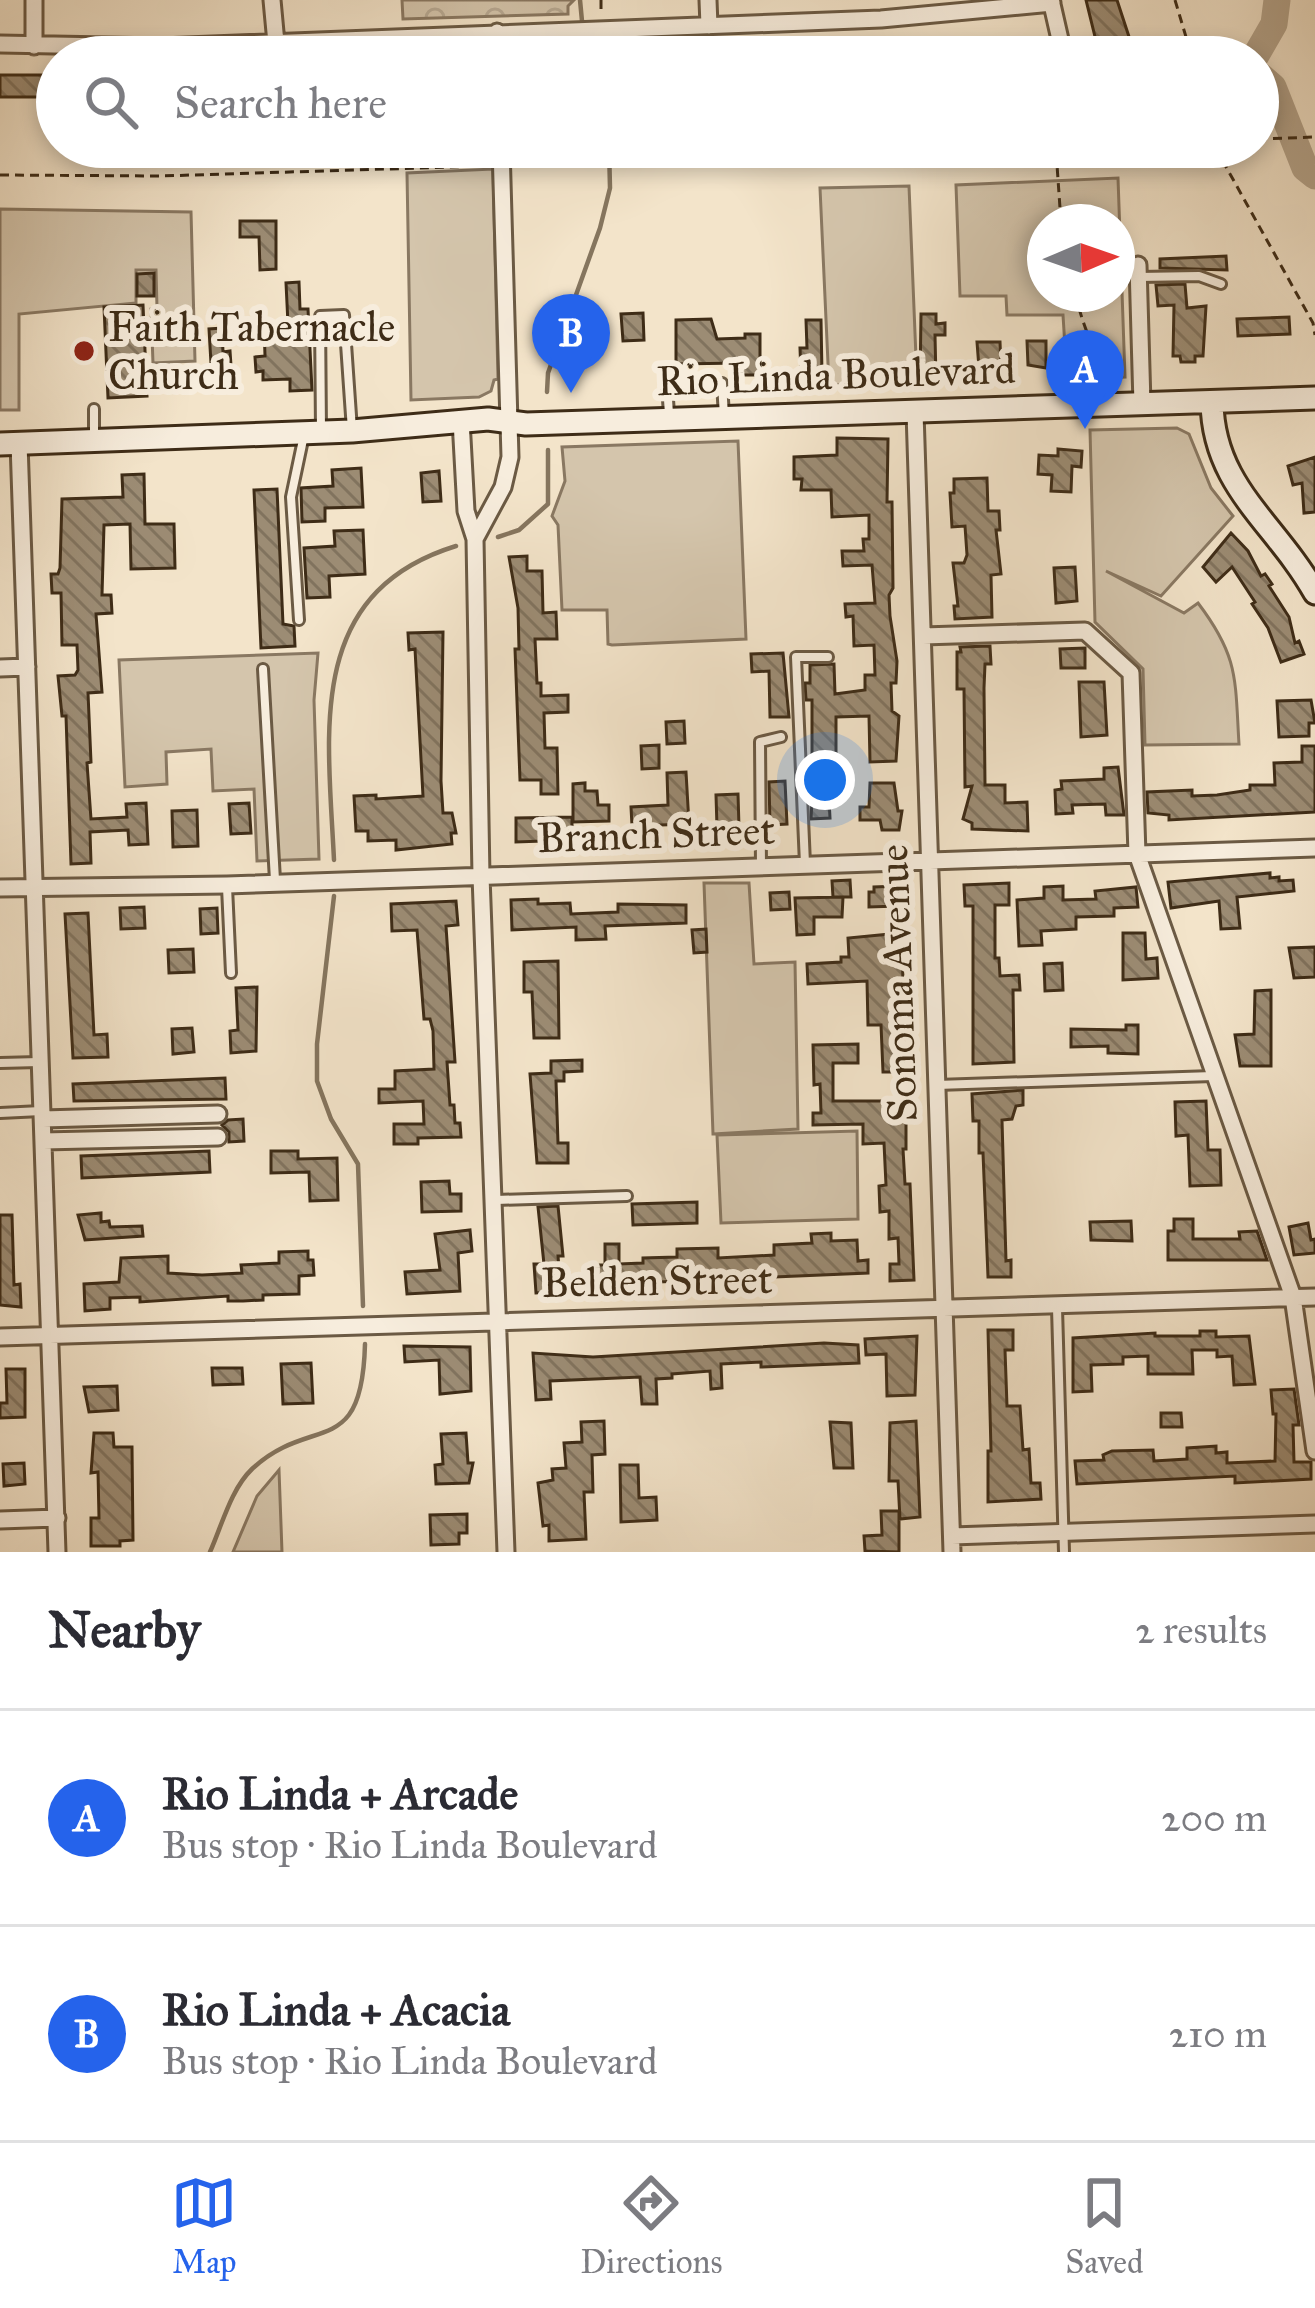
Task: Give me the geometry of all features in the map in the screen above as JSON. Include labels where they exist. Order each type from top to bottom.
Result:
[{"type":"main road","name":"Rio Linda Boulevard","points":[[9,443],[352,431],[461,420],[669,420],[1315,398]]},
{"type":"main road","points":[[1212,402],[1216,448],[1228,475],[1285,546],[1315,593]]},
{"type":"street","points":[[0,44],[34,46],[34,0]]},
{"type":"street","points":[[272,0],[275,36]]},
{"type":"street","points":[[708,0],[709,26]]},
{"type":"street","points":[[881,0],[881,19]]},
{"type":"street","points":[[417,36],[881,19],[1052,2],[1059,36]]},
{"type":"street","points":[[497,32],[497,36]]},
{"type":"street","points":[[475,538],[503,487],[510,457],[502,168]]},
{"type":"street","points":[[1138,271],[1142,404]]},
{"type":"street","name":"Sonoma Avenue","points":[[915,412],[952,1544]]},
{"type":"street","points":[[461,420],[466,511],[475,538],[481,876],[506,1552]]},
{"type":"street","points":[[9,443],[26,667],[58,1552]]},
{"type":"street","points":[[923,636],[1085,631],[1131,673],[1137,854],[1293,1298],[1315,1451]]},
{"type":"street","points":[[0,668],[26,667]]},
{"type":"street","name":"Branch Street","points":[[0,888],[227,885],[1315,848]]},
{"type":"street","points":[[195,1137],[196,1114]]},
{"type":"street","points":[[42,1115],[218,1114]]},
{"type":"street","points":[[43,1142],[218,1137]]},
{"type":"street","name":"Belden Street","points":[[0,1337],[1315,1297]]},
{"type":"street","points":[[0,1520],[56,1519]]},
{"type":"street","points":[[952,1544],[1064,1532],[1315,1525]]},
{"type":"lane","points":[[1138,271],[1199,276],[1221,284]]},
{"type":"lane","points":[[299,620],[291,497],[312,433],[320,316],[344,315],[352,431]]},
{"type":"lane","points":[[669,420],[668,385],[722,383],[724,418]]},
{"type":"lane","points":[[94,409],[94,440]]},
{"type":"lane","points":[[805,866],[796,658],[828,657]]},
{"type":"lane","points":[[262,669],[275,882]]},
{"type":"lane","points":[[761,867],[760,742],[781,737]]},
{"type":"lane","points":[[227,885],[231,973]]},
{"type":"lane","points":[[0,1063],[40,1062]]},
{"type":"lane","points":[[937,1085],[1215,1076]]},
{"type":"lane","points":[[0,1113],[42,1115]]},
{"type":"lane","points":[[494,1200],[627,1196]]},
{"type":"lane","points":[[1057,1306],[1064,1552]]},
{"type":"path","points":[[1175,0],[1186,36]]},
{"type":"path","points":[[1279,139],[1315,137]]},
{"type":"path","points":[[0,175],[177,176],[428,168]]},
{"type":"path","points":[[1057,168],[1060,204]]},
{"type":"path","points":[[1227,168],[1313,323],[1315,335]]},
{"type":"path","points":[[1080,312],[1100,362],[1117,377]]},
{"type":"path","points":[[1070,379],[1085,331]]},
{"type":"green space","points":[[402,0],[574,0],[568,14],[403,19]]},
{"type":"green space","points":[[493,169],[498,379],[491,391],[479,397],[411,400],[407,173]]},
{"type":"green space","points":[[1118,178],[1119,204],[1027,204],[1027,312],[1123,312],[1125,377],[1067,379],[1063,315],[1007,315],[1006,296],[960,296],[956,185]]},
{"type":"green space","points":[[909,186],[917,382],[829,385],[820,188]]},
{"type":"green space","points":[[0,209],[191,212],[195,361],[153,363],[151,309],[157,308],[156,270],[136,270],[136,303],[19,314],[19,410],[0,410]]},
{"type":"green space","points":[[1177,428],[1189,434],[1211,488],[1233,516],[1161,596],[1106,571],[1184,613],[1198,603],[1228,654],[1239,744],[1145,745],[1143,669],[1095,622],[1090,430]]},
{"type":"green space","points":[[738,441],[746,639],[612,645],[608,644],[607,610],[562,610],[558,525],[552,516],[565,481],[562,447]]},
{"type":"green space","points":[[318,653],[314,700],[319,859],[257,861],[254,789],[213,791],[211,749],[166,752],[167,784],[125,787],[119,660]]},
{"type":"green space","points":[[704,883],[749,883],[754,964],[795,962],[798,1129],[713,1134]]},
{"type":"green space","points":[[857,1131],[858,1219],[721,1223],[717,1135]]},
{"type":"green space","points":[[279,1470],[282,1552],[233,1552],[257,1496]]},
{"type":"building","points":[[1086,0],[1117,0],[1129,36],[1095,36]]},
{"type":"building","points":[[0,75],[36,75],[36,97],[0,97]]},
{"type":"building","points":[[240,221],[276,221],[276,269],[260,270],[259,237],[240,237]]},
{"type":"building","points":[[1226,256],[1227,270],[1160,268],[1160,259]]},
{"type":"building","points":[[154,273],[154,296],[137,296],[137,274]]},
{"type":"building","points":[[299,282],[300,309],[308,309],[312,390],[290,391],[290,379],[263,380],[263,371],[256,372],[255,357],[265,356],[264,325],[288,324],[286,283]]},
{"type":"building","points":[[1185,284],[1187,308],[1206,306],[1203,356],[1195,356],[1195,362],[1181,362],[1180,356],[1173,356],[1174,305],[1158,306],[1156,285]]},
{"type":"building","points":[[143,305],[147,396],[108,398],[104,307]]},
{"type":"building","points":[[643,313],[644,340],[623,341],[621,314]]},
{"type":"building","points":[[921,314],[936,314],[936,324],[945,323],[945,335],[935,335],[936,380],[920,381]]},
{"type":"building","points":[[1289,317],[1290,334],[1238,336],[1237,319]]},
{"type":"building","points":[[711,319],[717,339],[760,334],[760,375],[742,375],[741,363],[676,364],[676,320]]},
{"type":"building","points":[[806,320],[821,320],[822,374],[801,374]]},
{"type":"building","points":[[222,328],[232,380],[212,381],[209,329]]},
{"type":"building","points":[[1027,341],[1046,341],[1046,368],[1028,365]]},
{"type":"building","points":[[977,342],[1000,342],[1001,367],[996,372],[979,368]]},
{"type":"building","points":[[837,438],[888,439],[893,588],[889,595],[897,661],[896,683],[891,683],[892,711],[899,716],[896,761],[870,762],[869,716],[836,717],[836,763],[812,763],[812,700],[806,700],[805,683],[810,683],[810,665],[834,664],[835,694],[865,690],[865,675],[875,675],[874,645],[854,646],[853,616],[846,617],[845,604],[875,603],[872,565],[843,566],[842,551],[864,551],[869,515],[832,517],[831,490],[801,490],[802,479],[794,479],[794,457],[837,455]]},
{"type":"building","points":[[1058,449],[1082,451],[1081,467],[1072,466],[1071,492],[1051,491],[1052,475],[1038,474],[1039,455],[1058,456]]},
{"type":"building","points":[[1315,457],[1315,512],[1304,513],[1302,483],[1293,485],[1288,466]]},
{"type":"building","points":[[361,468],[363,507],[325,508],[325,521],[302,522],[301,488],[333,486],[332,470]]},
{"type":"building","points":[[439,471],[441,501],[423,502],[421,473]]},
{"type":"building","points":[[144,474],[145,524],[174,524],[175,568],[131,569],[130,524],[104,525],[102,595],[111,595],[112,613],[96,614],[102,692],[88,693],[91,762],[87,763],[91,819],[127,817],[126,804],[146,803],[148,844],[129,845],[128,830],[90,832],[91,863],[71,864],[66,716],[62,716],[58,676],[75,675],[77,645],[62,645],[61,593],[52,593],[51,574],[58,574],[60,568],[62,499],[123,497],[122,475]]},
{"type":"building","points":[[987,478],[988,511],[999,511],[1000,530],[996,530],[1001,574],[991,575],[992,617],[955,619],[953,563],[964,563],[967,555],[965,526],[952,527],[950,493],[954,493],[954,479]]},
{"type":"building","points":[[277,489],[283,624],[294,626],[295,646],[261,648],[254,490]]},
{"type":"building","points":[[363,530],[365,574],[329,576],[330,597],[307,598],[304,548],[335,546],[334,531]]},
{"type":"building","points":[[1231,533],[1272,584],[1289,617],[1295,643],[1299,641],[1304,654],[1281,662],[1255,602],[1232,567],[1216,582],[1203,567]]},
{"type":"building","points":[[527,556],[527,571],[542,571],[543,613],[556,612],[557,639],[535,639],[537,683],[541,683],[541,696],[568,695],[568,712],[544,713],[545,748],[557,748],[558,794],[541,794],[541,780],[520,780],[518,608],[509,557]]},
{"type":"building","points":[[1075,567],[1077,601],[1056,603],[1054,568]]},
{"type":"building","points":[[443,632],[443,813],[452,813],[456,833],[451,833],[452,844],[396,850],[396,840],[368,841],[368,831],[356,831],[354,796],[423,796],[415,649],[409,650],[408,633]]},
{"type":"building","points":[[990,646],[984,688],[985,785],[1005,785],[1005,803],[1027,802],[1028,831],[972,829],[972,823],[963,819],[972,786],[965,787],[964,689],[957,689],[957,652],[960,647]]},
{"type":"building","points":[[1085,648],[1085,668],[1061,668],[1060,649]]},
{"type":"building","points":[[783,653],[789,717],[770,717],[769,671],[752,672],[751,654]]},
{"type":"building","points":[[1079,682],[1104,682],[1107,735],[1081,737]]},
{"type":"building","points":[[1311,700],[1315,723],[1309,723],[1309,736],[1279,737],[1277,701]]},
{"type":"building","points":[[684,721],[685,743],[667,744],[666,722]]},
{"type":"building","points":[[659,745],[659,768],[642,769],[641,746]]},
{"type":"building","points":[[1302,746],[1315,746],[1315,812],[1169,820],[1169,815],[1148,813],[1147,792],[1192,790],[1192,796],[1217,795],[1250,790],[1250,785],[1275,785],[1274,763],[1302,762]]},
{"type":"building","points":[[1118,767],[1124,815],[1106,815],[1105,804],[1072,805],[1073,813],[1056,814],[1055,790],[1062,789],[1061,781],[1104,779],[1104,768]]},
{"type":"building","points":[[686,772],[689,824],[632,826],[631,807],[668,805],[667,773]]},
{"type":"building","points":[[785,781],[787,824],[770,825],[769,782]]},
{"type":"building","points":[[813,781],[828,781],[830,818],[811,819]]},
{"type":"building","points":[[585,783],[585,791],[597,791],[598,805],[609,805],[609,821],[573,822],[573,784]]},
{"type":"building","points":[[870,783],[894,783],[898,811],[902,811],[899,830],[882,830],[880,820],[860,820],[860,807],[869,807]]},
{"type":"building","points":[[738,794],[739,827],[717,827],[716,795]]},
{"type":"building","points":[[249,803],[251,833],[231,834],[229,804]]},
{"type":"building","points":[[197,810],[198,846],[173,847],[172,811]]},
{"type":"building","points":[[572,817],[572,840],[516,842],[516,818]]},
{"type":"building","points":[[1270,873],[1270,878],[1279,877],[1279,881],[1293,880],[1294,891],[1237,897],[1240,928],[1221,929],[1219,901],[1171,908],[1168,882]]},
{"type":"building","points":[[850,880],[851,897],[833,897],[832,881]]},
{"type":"building","points":[[1009,883],[1009,905],[995,905],[995,958],[999,958],[1000,976],[1019,975],[1020,990],[1013,990],[1014,1062],[973,1064],[973,906],[965,906],[964,885]]},
{"type":"building","points":[[899,886],[898,906],[869,907],[869,892],[874,887]]},
{"type":"building","points":[[1063,886],[1063,900],[1096,899],[1095,891],[1136,887],[1138,907],[1114,908],[1114,916],[1076,917],[1076,929],[1041,931],[1042,945],[1019,946],[1017,900],[1044,898],[1044,887]]},
{"type":"building","points":[[789,892],[790,909],[771,910],[770,893]]},
{"type":"building","points":[[843,897],[842,917],[814,917],[814,934],[797,935],[795,898]]},
{"type":"building","points":[[538,899],[538,904],[570,903],[571,914],[618,912],[618,904],[686,905],[686,923],[605,926],[606,939],[576,940],[576,927],[512,930],[511,900]]},
{"type":"building","points":[[456,901],[458,925],[446,926],[455,1062],[447,1062],[450,1105],[454,1105],[461,1137],[394,1144],[394,1124],[424,1124],[423,1101],[379,1103],[379,1089],[395,1089],[395,1071],[434,1069],[433,1031],[430,1019],[424,1019],[417,930],[392,931],[391,904]]},
{"type":"building","points":[[144,907],[145,928],[121,929],[120,908]]},
{"type":"building","points":[[217,908],[218,933],[201,934],[200,909]]},
{"type":"building","points":[[88,913],[94,1035],[107,1034],[108,1057],[73,1058],[65,914]]},
{"type":"building","points":[[706,929],[707,952],[694,953],[692,930]]},
{"type":"building","points":[[901,933],[903,979],[894,979],[896,1022],[907,1021],[910,1068],[909,1072],[883,1072],[881,1025],[868,1025],[867,981],[808,984],[807,964],[841,962],[841,957],[849,957],[848,938]]},
{"type":"building","points":[[1123,933],[1145,933],[1146,959],[1157,958],[1158,978],[1123,980]]},
{"type":"building","points":[[1315,947],[1315,977],[1294,978],[1289,948]]},
{"type":"building","points":[[193,949],[194,972],[169,973],[168,950]]},
{"type":"building","points":[[558,961],[559,1038],[534,1038],[532,992],[524,992],[524,962]]},
{"type":"building","points":[[1062,963],[1063,990],[1045,991],[1044,964]]},
{"type":"building","points":[[257,987],[256,1051],[231,1053],[230,1031],[238,1030],[236,988]]},
{"type":"building","points":[[1271,990],[1271,1066],[1240,1066],[1235,1035],[1254,1034],[1255,991]]},
{"type":"building","points":[[1126,1025],[1138,1025],[1138,1054],[1108,1053],[1108,1046],[1071,1047],[1071,1029],[1126,1030]]},
{"type":"building","points":[[192,1028],[194,1052],[173,1054],[172,1029]]},
{"type":"building","points":[[858,1044],[858,1063],[833,1063],[833,1101],[906,1101],[903,1149],[905,1184],[910,1184],[914,1280],[890,1281],[890,1264],[899,1264],[898,1238],[889,1239],[889,1211],[880,1212],[879,1186],[886,1185],[884,1143],[863,1144],[863,1124],[813,1125],[813,1113],[821,1113],[820,1084],[814,1085],[813,1045]]},
{"type":"building","points":[[582,1060],[582,1071],[564,1072],[564,1081],[556,1081],[558,1143],[568,1143],[568,1163],[537,1163],[530,1074],[551,1073],[551,1061]]},
{"type":"building","points":[[225,1078],[226,1099],[74,1101],[73,1084]]},
{"type":"building","points":[[1023,1090],[1023,1105],[1016,1106],[1012,1119],[1002,1120],[1006,1261],[1011,1260],[1011,1277],[988,1277],[983,1153],[979,1153],[979,1121],[973,1121],[972,1094]]},
{"type":"building","points":[[1206,1101],[1208,1150],[1220,1150],[1221,1185],[1190,1186],[1188,1135],[1176,1136],[1175,1102]]},
{"type":"building","points":[[243,1119],[244,1141],[229,1142],[229,1132],[222,1125]]},
{"type":"building","points":[[209,1151],[210,1172],[82,1178],[81,1156]]},
{"type":"building","points":[[271,1151],[298,1151],[298,1159],[337,1158],[338,1200],[310,1201],[309,1172],[271,1173]]},
{"type":"building","points":[[449,1181],[450,1194],[461,1194],[461,1211],[422,1212],[421,1182]]},
{"type":"building","points":[[697,1202],[697,1223],[633,1225],[632,1204]]},
{"type":"building","points":[[558,1206],[561,1292],[536,1293],[534,1264],[544,1264],[538,1207]]},
{"type":"building","points":[[101,1213],[101,1222],[109,1221],[110,1227],[142,1226],[143,1236],[85,1240],[78,1215]]},
{"type":"building","points":[[0,1215],[12,1215],[14,1285],[20,1284],[21,1307],[0,1305]]},
{"type":"building","points":[[1174,1219],[1193,1219],[1193,1239],[1240,1239],[1239,1232],[1257,1231],[1267,1260],[1168,1260],[1168,1231],[1174,1231]]},
{"type":"building","points":[[1131,1221],[1132,1241],[1091,1240],[1090,1222]]},
{"type":"building","points":[[1308,1223],[1315,1253],[1294,1255],[1289,1227]]},
{"type":"building","points":[[470,1230],[472,1251],[458,1253],[460,1291],[407,1294],[405,1272],[440,1270],[435,1234]]},
{"type":"building","points":[[831,1233],[831,1241],[857,1240],[858,1261],[868,1260],[868,1273],[589,1285],[589,1265],[605,1265],[605,1244],[619,1244],[619,1264],[643,1263],[643,1258],[677,1257],[677,1249],[718,1248],[718,1258],[774,1255],[774,1245],[812,1243],[811,1234]]},
{"type":"building","points":[[308,1251],[314,1275],[299,1276],[299,1294],[243,1301],[228,1301],[228,1296],[140,1302],[140,1297],[110,1298],[110,1309],[85,1311],[84,1284],[119,1282],[121,1258],[168,1256],[168,1273],[202,1275],[242,1273],[241,1265],[279,1263],[279,1252]]},
{"type":"building","points":[[988,1330],[1013,1330],[1013,1350],[1005,1350],[1007,1406],[1020,1406],[1023,1450],[1029,1449],[1031,1483],[1040,1483],[1041,1499],[988,1502]]},
{"type":"building","points":[[1200,1331],[1216,1331],[1216,1337],[1249,1336],[1255,1384],[1234,1385],[1232,1356],[1217,1357],[1217,1350],[1192,1350],[1193,1374],[1148,1374],[1148,1356],[1123,1357],[1123,1364],[1091,1365],[1092,1391],[1073,1392],[1073,1338],[1155,1333],[1200,1336]]},
{"type":"building","points":[[917,1336],[915,1395],[887,1396],[886,1354],[866,1355],[865,1339]]},
{"type":"building","points":[[858,1345],[859,1363],[721,1364],[722,1388],[711,1389],[710,1371],[656,1379],[657,1404],[642,1404],[640,1377],[550,1381],[551,1399],[536,1400],[533,1353],[593,1357]]},
{"type":"building","points":[[404,1346],[470,1347],[471,1391],[440,1394],[439,1360],[405,1362]]},
{"type":"building","points":[[311,1363],[313,1403],[283,1404],[281,1364]]},
{"type":"building","points":[[212,1368],[242,1368],[243,1384],[213,1385]]},
{"type":"building","points":[[6,1369],[25,1369],[25,1417],[0,1418],[0,1403],[7,1403]]},
{"type":"building","points":[[117,1386],[118,1410],[89,1412],[84,1387]]},
{"type":"building","points":[[1294,1389],[1299,1425],[1293,1425],[1294,1462],[1311,1462],[1311,1479],[1235,1483],[1235,1476],[1077,1484],[1075,1461],[1104,1460],[1103,1455],[1112,1451],[1153,1450],[1154,1461],[1187,1459],[1187,1448],[1216,1446],[1216,1453],[1227,1452],[1227,1463],[1275,1461],[1276,1414],[1271,1390]]},
{"type":"building","points":[[1161,1413],[1181,1413],[1182,1427],[1161,1427]]},
{"type":"building","points":[[604,1421],[605,1454],[592,1455],[593,1492],[584,1492],[586,1539],[549,1541],[538,1483],[553,1480],[552,1469],[566,1468],[564,1443],[582,1442],[581,1422]]},
{"type":"building","points":[[916,1421],[920,1517],[900,1519],[898,1481],[889,1481],[890,1423]]},
{"type":"building","points":[[830,1422],[851,1423],[853,1468],[834,1468]]},
{"type":"building","points":[[94,1433],[113,1433],[114,1447],[132,1447],[133,1540],[120,1541],[120,1546],[91,1546],[91,1518],[99,1518],[98,1472],[91,1473]]},
{"type":"building","points":[[466,1433],[468,1463],[473,1463],[469,1483],[436,1484],[435,1465],[443,1464],[441,1434]]},
{"type":"building","points":[[24,1463],[25,1484],[4,1486],[3,1464]]},
{"type":"building","points":[[620,1465],[638,1465],[639,1498],[656,1497],[657,1520],[621,1522]]},
{"type":"building","points":[[881,1511],[899,1511],[899,1552],[865,1551],[864,1536],[882,1535]]},
{"type":"building","points":[[467,1514],[467,1533],[459,1533],[459,1544],[431,1545],[430,1515]]},
{"type":"waterway","points":[[580,0],[582,21]]},
{"type":"waterway","points":[[1267,36],[1277,0]]},
{"type":"waterway","points":[[1279,102],[1305,168],[1315,176]]},
{"type":"waterway","points":[[547,392],[548,373],[600,228],[610,188],[610,168]]},
{"type":"waterway","points":[[498,537],[519,530],[548,504],[548,450]]},
{"type":"waterway","points":[[334,860],[330,717],[336,673],[349,633],[372,597],[407,568],[456,546]]},
{"type":"waterway","points":[[334,896],[317,1081],[331,1119],[358,1164],[363,1306]]},
{"type":"waterway","points":[[210,1552],[233,1497],[252,1469],[274,1452],[344,1421],[362,1381],[365,1344]]},
{"type":"place","name":"Faith Tabernacle Church","points":[[84,351]]},
{"type":"place","name":"Rio Linda + Acacia","points":[[571,393]]},
{"type":"place","name":"Rio Linda + Arcade","points":[[1085,429]]}]
